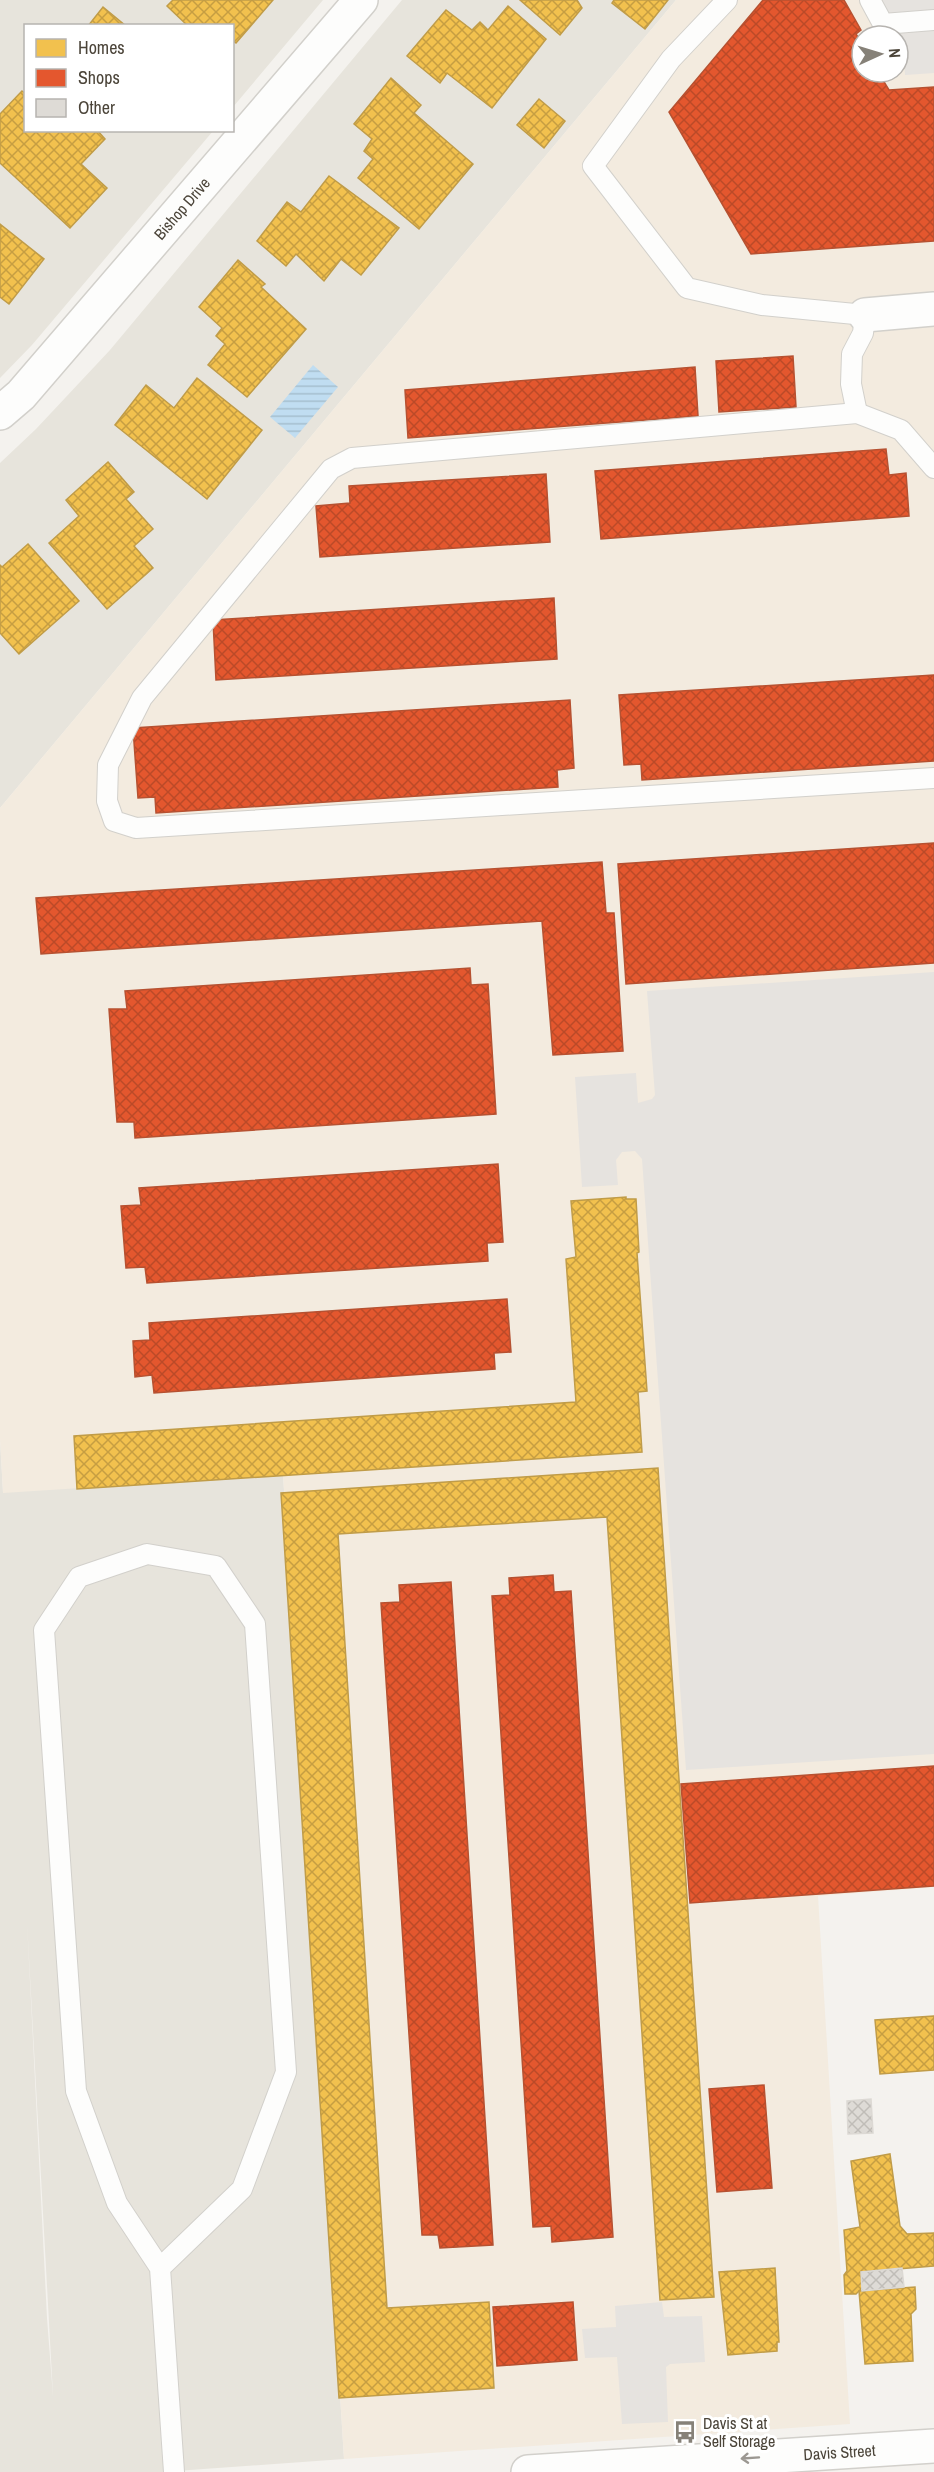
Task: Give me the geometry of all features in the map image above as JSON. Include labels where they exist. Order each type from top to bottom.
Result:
[{"type":"street","name":"Bishop Drive","points":[[0,413],[21,395],[361,0]]},
{"type":"street","points":[[865,315],[934,309]]},
{"type":"street","name":"Davis Street","points":[[528,2472],[934,2446]]},
{"type":"lane","points":[[726,0],[671,59],[593,166],[687,288],[762,305],[865,315],[863,333],[852,354],[851,384],[857,413]]},
{"type":"lane","points":[[870,0],[883,24],[934,20]]},
{"type":"lane","points":[[934,468],[901,430],[857,413],[352,458],[331,469],[142,698],[108,765],[107,801],[114,821],[136,828],[934,778]]},
{"type":"lane","points":[[160,2268],[242,2189],[286,2072],[255,1624],[216,1566],[147,1554],[79,1577],[44,1630],[76,2091],[117,2203],[160,2268],[174,2472]]},
{"type":"shaded area","points":[[0,0],[323,0],[234,106],[234,24],[24,24],[24,132],[212,132],[32,345],[0,378]]},
{"type":"shaded area","points":[[402,0],[676,0],[0,808],[0,463],[36,429],[110,350]]},
{"type":"shaded area","points":[[676,0],[934,0],[934,1887],[818,1896],[850,2424],[344,2459],[283,1475],[3,1493],[0,1439],[0,808]]},
{"type":"shaded area","points":[[872,0],[934,0],[934,73],[910,75],[910,24],[889,24]]},
{"type":"shaded area","points":[[934,972],[934,1754],[686,1770],[642,1159],[635,1151],[622,1152],[616,1160],[618,1185],[582,1187],[575,1077],[636,1073],[638,1103],[652,1099],[655,1095],[647,991]]},
{"type":"shaded area","points":[[0,1439],[3,1492],[283,1474],[344,2459],[162,2472],[0,2472]],"holes":[[[27,1922],[53,2396],[47,2318]]]},
{"type":"shaded area","points":[[662,2302],[664,2317],[702,2316],[705,2362],[670,2364],[666,2367],[668,2422],[622,2424],[617,2357],[585,2358],[582,2329],[616,2327],[615,2306]]},
{"type":"water","points":[[313,365],[338,387],[295,438],[270,417]]},
{"type":"building: Homes","points":[[173,0],[273,0],[236,43],[234,42],[234,24],[186,24],[167,6]]},
{"type":"building: Homes","points":[[520,0],[577,0],[582,8],[560,35]]},
{"type":"building: Homes","points":[[614,0],[668,0],[645,29],[612,3]]},
{"type":"building: Homes","points":[[508,6],[546,39],[492,108],[447,73],[440,83],[407,56],[446,10],[472,30],[480,22],[488,30]]},
{"type":"building: Homes","points":[[103,7],[124,24],[90,24]]},
{"type":"building: Homes","points":[[391,78],[421,105],[414,113],[473,164],[419,229],[358,178],[373,159],[364,151],[372,139],[354,124]]},
{"type":"building: Homes","points":[[22,91],[24,92],[24,132],[99,132],[105,139],[81,164],[107,188],[70,228],[0,163],[0,114]]},
{"type":"building: Homes","points":[[539,99],[565,121],[544,148],[517,125]]},
{"type":"building: Homes","points":[[329,176],[399,228],[361,275],[341,259],[324,281],[296,254],[286,266],[257,241],[287,202],[301,212]]},
{"type":"building: Homes","points":[[0,224],[44,259],[9,304],[0,297]]},
{"type":"building: Homes","points":[[238,260],[265,284],[261,287],[306,329],[247,397],[208,365],[225,344],[216,336],[222,328],[199,307]]},
{"type":"building: Homes","points":[[197,378],[262,430],[207,499],[115,425],[146,385],[174,408]]},
{"type":"building: Homes","points":[[108,462],[134,492],[126,499],[153,529],[134,546],[153,568],[107,609],[49,543],[79,516],[66,500]]},
{"type":"building: Homes","points":[[28,544],[79,601],[19,654],[0,633],[0,565],[2,567]]},
{"type":"building: Homes","points":[[626,1197],[626,1199],[636,1199],[639,1252],[637,1253],[647,1391],[638,1392],[642,1452],[77,1489],[74,1436],[576,1402],[566,1259],[576,1257],[571,1201]]},
{"type":"building: Homes","points":[[658,1468],[714,2297],[660,2300],[607,1517],[338,1534],[387,2308],[489,2302],[494,2388],[339,2398],[281,1493]]},
{"type":"building: Homes","points":[[934,2016],[934,2070],[880,2074],[875,2020]]},
{"type":"building: Homes","points":[[890,2154],[900,2226],[907,2234],[934,2233],[934,2266],[861,2272],[862,2288],[856,2294],[845,2294],[844,2275],[847,2271],[844,2230],[860,2227],[851,2161]]},
{"type":"building: Homes","points":[[775,2268],[779,2342],[777,2342],[777,2351],[728,2355],[719,2272]]},
{"type":"building: Homes","points":[[915,2287],[916,2309],[911,2314],[913,2361],[865,2364],[859,2291]]},
{"type":"building: Shops","points":[[763,0],[844,0],[858,24],[850,24],[850,84],[885,84],[889,90],[934,87],[934,241],[751,254],[669,112]]},
{"type":"building: Shops","points":[[793,356],[796,407],[719,412],[716,361]]},
{"type":"building: Shops","points":[[695,367],[698,416],[408,438],[405,390]]},
{"type":"building: Shops","points":[[886,449],[889,475],[906,473],[909,516],[601,539],[595,471]]},
{"type":"building: Shops","points":[[546,474],[550,542],[320,557],[316,506],[350,503],[349,486]]},
{"type":"building: Shops","points":[[554,598],[557,659],[216,680],[213,620]]},
{"type":"building: Shops","points":[[934,675],[934,761],[642,780],[641,764],[624,765],[619,695]]},
{"type":"building: Shops","points":[[570,700],[574,768],[557,770],[558,787],[156,813],[155,797],[138,798],[133,728]]},
{"type":"building: Shops","points":[[934,843],[934,963],[626,984],[618,864]]},
{"type":"building: Shops","points":[[602,862],[606,913],[614,913],[623,1051],[553,1055],[542,921],[41,954],[36,898]]},
{"type":"building: Shops","points":[[470,968],[471,985],[488,984],[496,1114],[135,1138],[134,1122],[117,1122],[109,1009],[127,1009],[125,991]]},
{"type":"building: Shops","points":[[498,1164],[503,1242],[487,1243],[488,1261],[147,1283],[145,1267],[126,1268],[121,1206],[141,1205],[139,1188]]},
{"type":"building: Shops","points":[[507,1299],[511,1352],[494,1353],[495,1369],[154,1393],[152,1375],[135,1377],[133,1341],[150,1340],[149,1323]]},
{"type":"building: Shops","points":[[553,1575],[554,1592],[571,1591],[613,2237],[552,2242],[551,2226],[533,2227],[492,1596],[510,1595],[509,1578]]},
{"type":"building: Shops","points":[[451,1582],[493,2245],[440,2248],[438,2235],[422,2235],[381,1603],[400,1602],[399,1585]]},
{"type":"building: Shops","points":[[934,1766],[934,1886],[690,1903],[681,1784]]},
{"type":"building: Shops","points":[[764,2085],[772,2188],[717,2192],[709,2089]]},
{"type":"building: Shops","points":[[573,2302],[577,2360],[497,2366],[493,2307]]},
{"type":"building: Other","points":[[871,2099],[873,2133],[848,2134],[847,2101]]},
{"type":"building: Other","points":[[902,2268],[904,2287],[862,2291],[861,2272]]},
{"type":"place","name":"Davis St at Self Storage","points":[[685,2432]]}]
